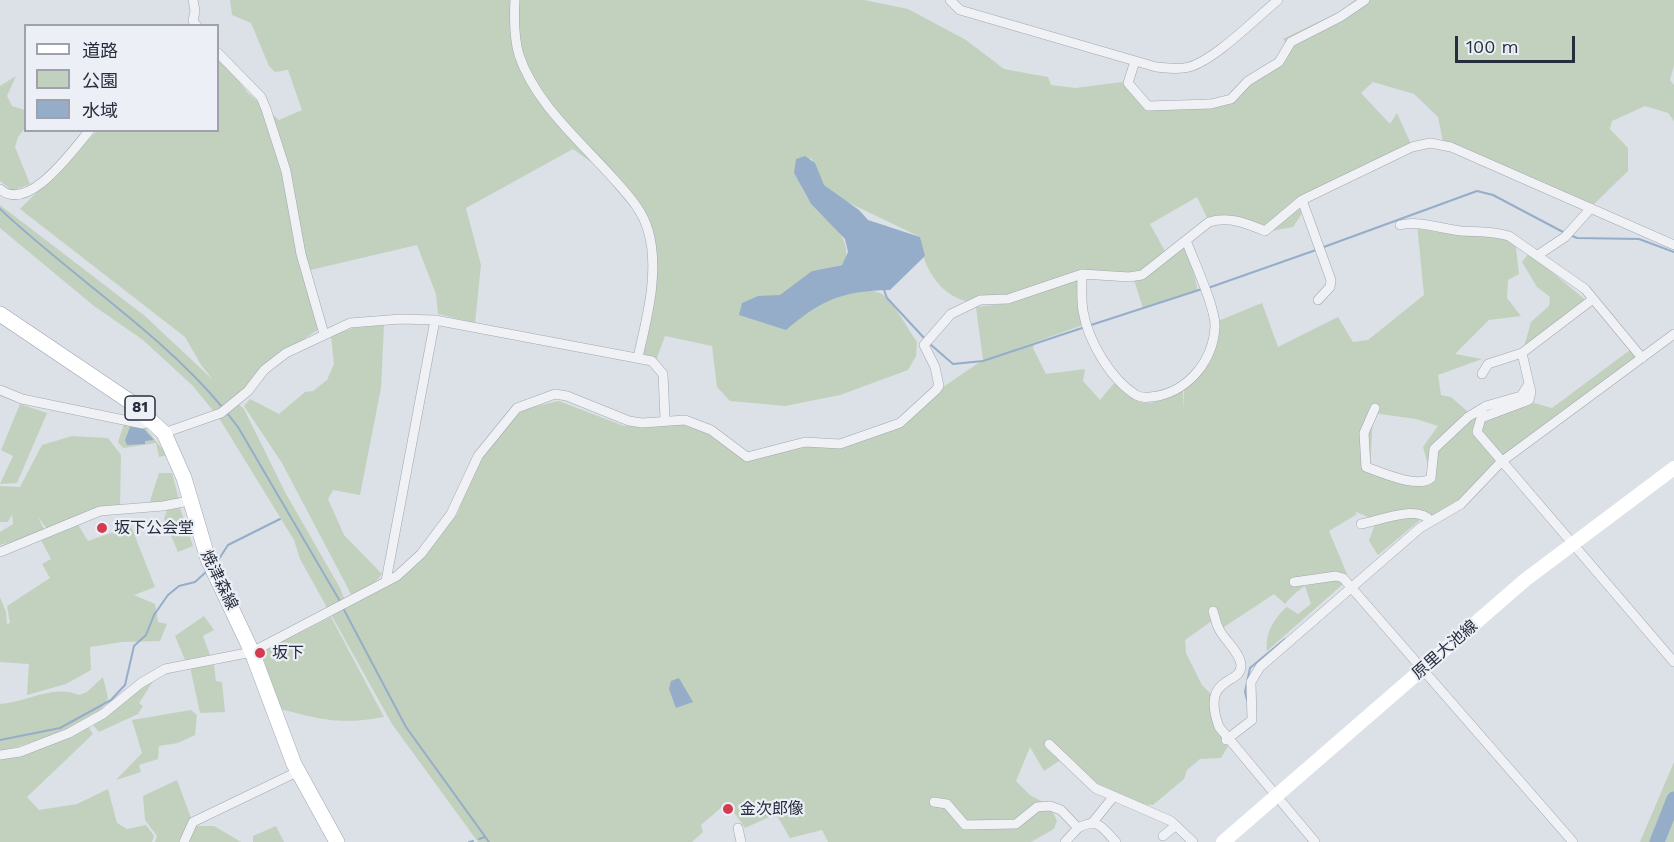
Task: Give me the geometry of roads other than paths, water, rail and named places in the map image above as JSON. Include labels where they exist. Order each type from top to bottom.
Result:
[{"type":"main road","name":"焼津森線","points":[[0,314],[132,403],[158,427],[177,461],[211,566],[252,652],[297,772],[337,842]]},
{"type":"main road","name":"原里大池線","points":[[1222,842],[1525,580],[1674,468]]},
{"type":"street","points":[[193,0],[195,11],[193,21],[195,24]]},
{"type":"street","points":[[514,0],[518,53],[529,76],[552,110],[639,208],[648,230],[653,261],[647,318],[638,357]]},
{"type":"street","points":[[950,0],[960,10],[1156,67],[1174,69],[1198,64],[1278,0]]},
{"type":"street","points":[[1135,61],[1128,83],[1148,106],[1211,104],[1231,99],[1248,81],[1279,62],[1291,42],[1340,17],[1365,0]]},
{"type":"street","points":[[219,54],[261,98],[266,109],[286,171],[301,254],[324,334]]},
{"type":"street","points":[[0,189],[8,195],[18,196],[32,191],[59,166],[88,132]]},
{"type":"street","points":[[0,755],[20,752],[69,733],[103,714],[141,683],[165,669],[252,652],[352,600],[407,568],[452,514],[478,456],[516,408],[555,394],[567,396],[629,421],[642,423],[685,420],[711,430],[747,458],[805,442],[840,444],[900,423],[939,387],[926,341],[951,314],[965,306],[980,300],[1008,299],[1082,274],[1129,277],[1142,275],[1209,222],[1222,218],[1265,231],[1302,200],[1412,147],[1430,143],[1451,147],[1674,245]]},
{"type":"street","points":[[1302,200],[1331,280],[1330,287],[1318,300]]},
{"type":"street","points":[[1538,255],[1567,234],[1591,208]]},
{"type":"street","points":[[1400,225],[1417,224],[1460,231],[1496,232],[1509,236],[1585,289],[1642,358]]},
{"type":"street","points":[[1082,274],[1083,311],[1090,336],[1113,372],[1135,395],[1145,398],[1164,395],[1184,385],[1199,371],[1209,352],[1215,326],[1186,240]]},
{"type":"street","points":[[1482,374],[1488,364],[1522,353],[1593,299]]},
{"type":"street","points":[[1,392],[22,399],[158,427],[221,413],[248,391],[264,370],[286,353],[350,323],[401,319],[435,320],[652,361],[663,374],[665,420]]},
{"type":"street","points":[[386,581],[435,320]]},
{"type":"street","points":[[1226,740],[1252,720],[1254,707],[1251,682],[1260,667],[1431,521],[1461,504],[1501,462],[1674,334]]},
{"type":"street","points":[[1522,353],[1530,384],[1529,400],[1481,418],[1477,432],[1674,662]]},
{"type":"street","points":[[1375,408],[1364,433],[1366,467],[1418,482],[1427,481],[1431,478],[1434,449],[1452,432],[1486,406],[1521,396],[1530,384]]},
{"type":"street","points":[[0,552],[100,511],[163,506],[189,501]]},
{"type":"street","points":[[1361,524],[1410,514],[1421,514],[1431,521]]},
{"type":"street","points":[[1294,582],[1335,576],[1343,578],[1573,842]]},
{"type":"street","points":[[1213,611],[1218,629],[1239,659],[1241,667],[1238,673],[1218,687],[1214,695],[1214,714],[1226,740],[1315,842]]},
{"type":"street","points":[[1049,744],[1095,788],[1171,821],[1193,842]]},
{"type":"street","points":[[184,842],[193,822],[297,772]]},
{"type":"street","points":[[1065,842],[1078,828],[1093,822],[1113,796]]},
{"type":"street","points":[[934,802],[947,804],[965,825],[1016,824],[1037,807],[1050,807],[1061,810],[1078,828]]},
{"type":"street","points":[[1093,822],[1116,842]]},
{"type":"street","points":[[1163,836],[1176,826]]},
{"type":"street","points":[[738,828],[741,842]]},
{"type":"water","points":[[805,156],[815,163],[824,185],[859,210],[868,220],[920,237],[925,256],[890,290],[859,292],[834,299],[811,311],[786,330],[739,315],[742,303],[758,296],[780,295],[812,271],[842,265],[848,252],[845,239],[811,204],[794,173],[796,159]]},
{"type":"water","points":[[130,427],[143,428],[154,440],[145,441],[145,444],[127,445],[125,440]]},
{"type":"water","points":[[679,678],[693,702],[676,708],[669,689],[671,681]]},
{"type":"waterway","points":[[1321,248],[1477,191],[1493,195],[1565,233]]},
{"type":"waterway","points":[[0,209],[172,354],[223,408]]},
{"type":"waterway","points":[[1570,235],[1577,238],[1639,239],[1674,252]]},
{"type":"waterway","points":[[1208,288],[1316,250]]},
{"type":"waterway","points":[[1091,325],[1202,289]]},
{"type":"waterway","points":[[884,290],[887,298],[926,340]]},
{"type":"waterway","points":[[930,344],[953,364],[983,361],[1085,327]]},
{"type":"waterway","points":[[227,413],[238,427],[341,603]]},
{"type":"waterway","points":[[217,562],[228,545],[280,519]]},
{"type":"waterway","points":[[0,740],[60,728],[111,700],[125,685],[134,646],[146,635],[154,615],[168,595],[179,586],[195,582],[206,572]]},
{"type":"waterway","points":[[343,608],[406,727],[489,842]]},
{"type":"waterway","points":[[1247,700],[1245,692],[1250,668],[1285,639]]},
{"type":"waterway","points":[[1657,842],[1674,799]]},
{"type":"waterway","points":[[479,839],[485,837]]},
{"type":"waterway","points":[[469,842],[473,841]]},
{"type":"place","name":"坂下公会堂","points":[[102,528]]},
{"type":"place","name":"坂下","points":[[260,653]]},
{"type":"place","name":"金次郎像","points":[[728,809]]}]
